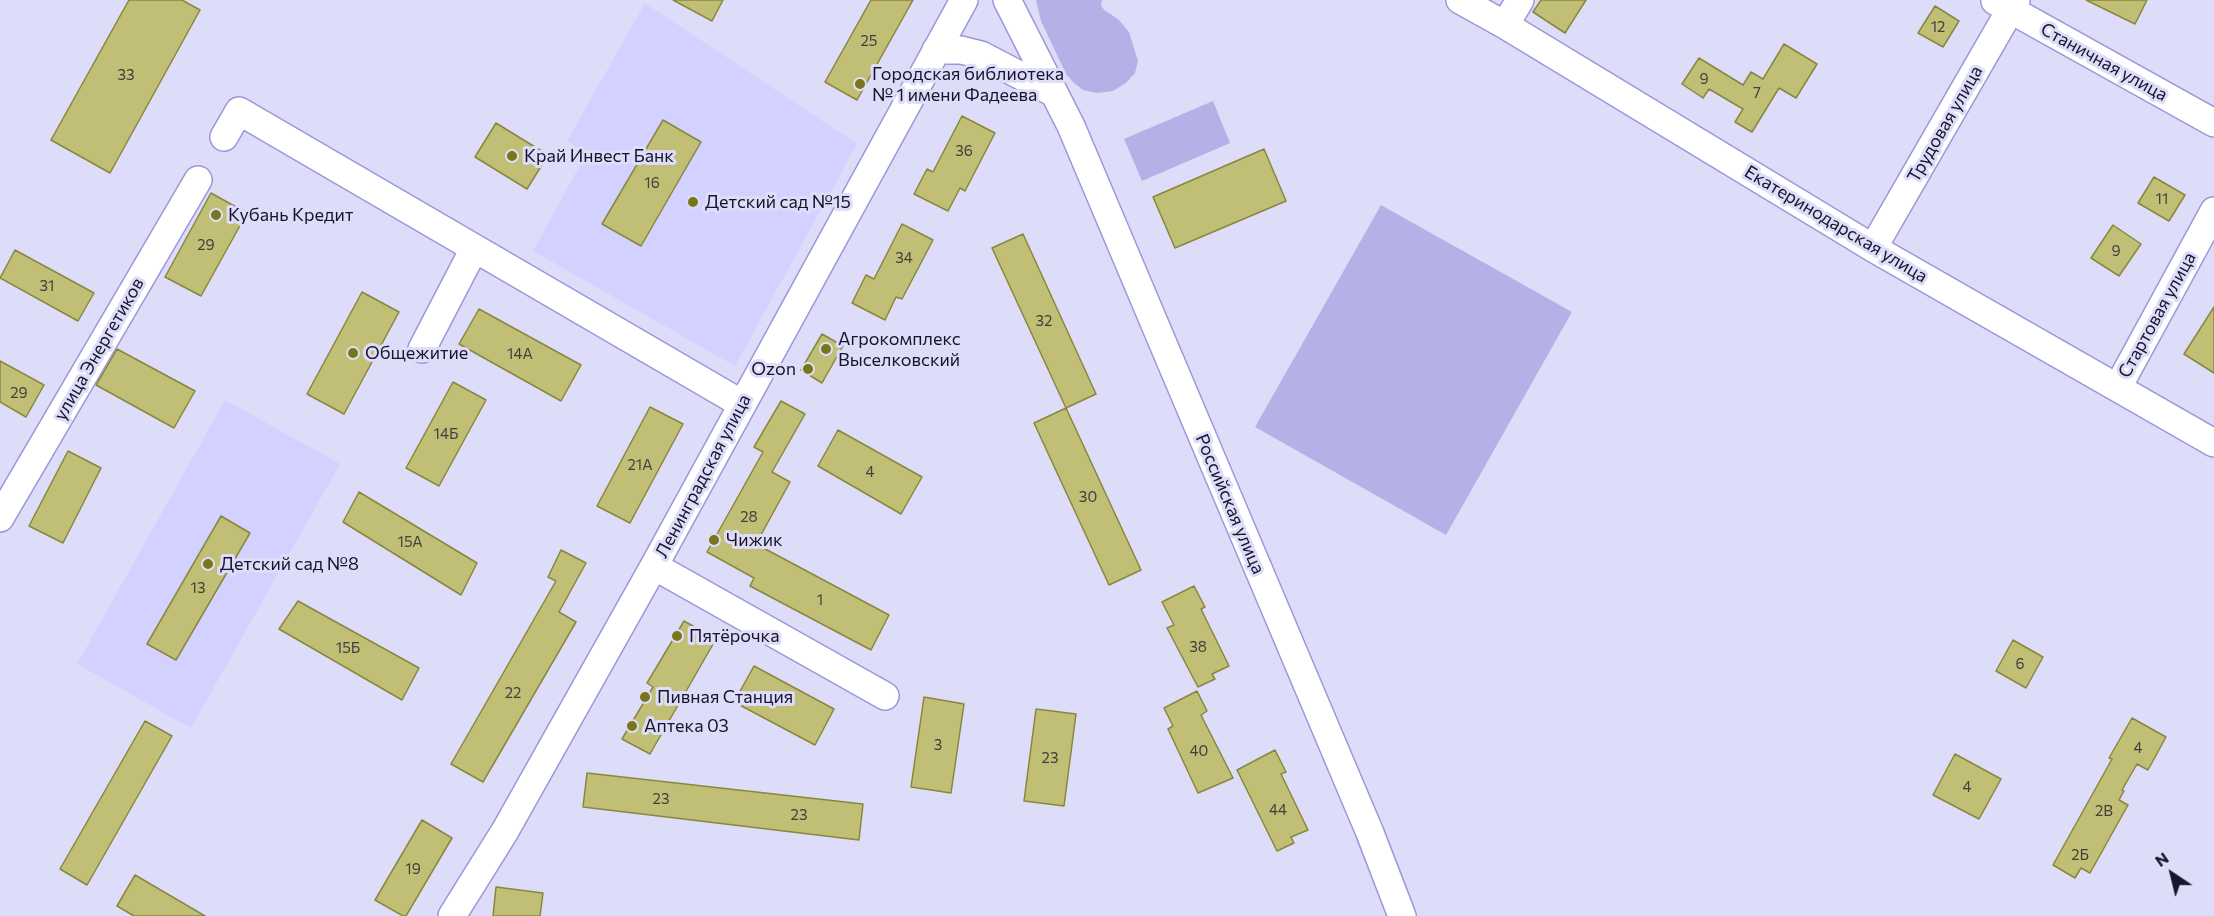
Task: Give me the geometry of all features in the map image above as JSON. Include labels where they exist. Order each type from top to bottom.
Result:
[{"type":"street","name":"Ленинградская улица","points":[[453,916],[505,831],[654,566],[964,0]]},
{"type":"street","name":"Российская улица","points":[[1007,0],[1071,126],[1351,789],[1402,916]]},
{"type":"street","name":"Екатеринодарская улица","points":[[1461,0],[1873,248],[2214,443]]},
{"type":"street","points":[[1505,25],[1520,0]]},
{"type":"street","name":"Станичная улица","points":[[2007,3],[2214,123]]},
{"type":"street","name":"Трудовая улица","points":[[1873,248],[2007,3]]},
{"type":"street","points":[[936,50],[961,50],[981,55],[1054,93]]},
{"type":"street","points":[[224,137],[239,111],[742,404]]},
{"type":"street","name":"улица Энергетиков","points":[[0,518],[198,180]]},
{"type":"street","name":"Стартовая улица","points":[[2118,387],[2214,211]]},
{"type":"street","points":[[422,349],[474,249]]},
{"type":"street","points":[[654,566],[885,696]]},
{"type":"shaded area","points":[[1036,0],[1102,0],[1101,5],[1104,10],[1118,19],[1129,32],[1138,61],[1135,73],[1126,83],[1113,91],[1097,93],[1083,90],[1066,74],[1041,21]]},
{"type":"shaded area","name":"Детский сад №15","points":[[645,3],[857,144],[735,366],[533,251],[586,154],[567,141]]},
{"type":"shaded area","points":[[1213,101],[1230,143],[1142,181],[1124,139]]},
{"type":"shaded area","points":[[1381,205],[1572,312],[1446,535],[1255,427]]},
{"type":"shaded area","name":"Детский сад №8","points":[[225,400],[340,464],[191,728],[77,664]]},
{"type":"building","points":[[129,0],[182,0],[200,10],[110,173],[51,140]]},
{"type":"building","points":[[673,0],[723,0],[712,21]]},
{"type":"building","points":[[871,0],[913,0],[857,100],[825,82]]},
{"type":"building","points":[[1541,0],[1586,0],[1565,33],[1533,12]]},
{"type":"building","points":[[2086,0],[2147,0],[2135,24]]},
{"type":"building","points":[[1935,6],[1959,21],[1943,47],[1918,33]]},
{"type":"building","points":[[1784,44],[1817,64],[1796,98],[1779,88],[1752,132],[1735,122],[1743,109],[1709,89],[1703,98],[1682,84],[1699,58],[1743,85],[1751,72],[1763,79]]},
{"type":"building","points":[[962,116],[995,133],[965,191],[960,188],[948,211],[914,194],[927,169],[933,172]]},
{"type":"building","points":[[663,120],[701,142],[641,246],[602,224]]},
{"type":"building","name":"Край Инвест Банк","points":[[496,123],[548,155],[527,189],[475,157]]},
{"type":"building","points":[[1264,149],[1286,201],[1175,248],[1153,197]]},
{"type":"building","points":[[2154,177],[2185,195],[2169,221],[2138,203]]},
{"type":"building","points":[[211,193],[247,213],[201,296],[165,277]]},
{"type":"building","points":[[902,224],[933,240],[902,299],[896,297],[885,320],[852,303],[866,275],[874,279]]},
{"type":"building","points":[[2113,225],[2141,244],[2119,276],[2091,258]]},
{"type":"building","points":[[1023,234],[1096,394],[1066,408],[992,248]]},
{"type":"building","points":[[15,250],[94,293],[78,321],[0,278]]},
{"type":"building","name":"Общежитие","points":[[362,292],[399,312],[344,414],[307,394]]},
{"type":"building","points":[[2214,307],[2214,373],[2184,354]]},
{"type":"building","points":[[479,309],[581,365],[561,401],[459,344]]},
{"type":"building","points":[[822,334],[843,346],[822,383],[801,370]]},
{"type":"building","points":[[117,349],[195,391],[174,428],[96,385]]},
{"type":"building","points":[[0,361],[44,385],[26,417],[0,402]]},
{"type":"building","points":[[453,382],[486,400],[439,486],[406,468]]},
{"type":"building","points":[[781,401],[805,414],[772,472],[790,482],[756,544],[889,615],[871,650],[750,586],[754,578],[707,552],[763,452],[754,447]]},
{"type":"building","points":[[650,407],[683,424],[630,523],[597,506]]},
{"type":"building","points":[[1066,408],[1141,570],[1109,585],[1034,423]]},
{"type":"building","points":[[838,430],[922,477],[901,514],[818,466]]},
{"type":"building","points":[[68,451],[101,468],[63,543],[29,526]]},
{"type":"building","points":[[359,492],[477,563],[461,595],[343,522]]},
{"type":"building","points":[[221,516],[250,533],[176,660],[147,644]]},
{"type":"building","points":[[561,550],[586,563],[559,612],[576,622],[483,782],[451,764],[556,581],[548,577]]},
{"type":"building","points":[[1194,586],[1205,607],[1201,609],[1229,666],[1212,674],[1215,679],[1198,687],[1167,628],[1174,625],[1162,602]]},
{"type":"building","points":[[298,601],[419,668],[402,700],[279,629]]},
{"type":"building","points":[[684,621],[716,639],[650,754],[622,739],[653,687],[647,683]]},
{"type":"building","points":[[2013,640],[2043,657],[2026,688],[1996,671]]},
{"type":"building","points":[[754,666],[834,709],[815,745],[734,702]]},
{"type":"building","points":[[1197,691],[1207,711],[1201,715],[1233,778],[1198,793],[1168,729],[1173,726],[1164,708]]},
{"type":"building","points":[[924,697],[964,704],[951,793],[911,787]]},
{"type":"building","points":[[1036,709],[1076,714],[1064,806],[1024,801]]},
{"type":"building","points":[[2132,718],[2166,737],[2148,770],[2137,764],[2122,790],[2124,791],[2119,800],[2128,805],[2090,873],[2081,868],[2075,878],[2053,865]]},
{"type":"building","points":[[145,721],[172,736],[87,885],[60,869]]},
{"type":"building","points":[[1275,750],[1286,772],[1281,774],[1308,830],[1291,837],[1294,843],[1277,851],[1237,770]]},
{"type":"building","points":[[1955,754],[2001,779],[1979,819],[1933,795]]},
{"type":"building","points":[[587,773],[863,804],[859,840],[583,807]]},
{"type":"building","points":[[422,820],[452,838],[406,916],[403,916],[375,900]]},
{"type":"building","points":[[135,875],[205,916],[134,916],[117,906]]},
{"type":"building","points":[[496,887],[543,893],[540,916],[493,916]]},
{"type":"place","name":"Городская библиотека № 1 имени Фадеева","points":[[860,84]]},
{"type":"place","name":"Край Инвест Банк","points":[[512,156]]},
{"type":"place","name":"Детский сад №15","points":[[693,202]]},
{"type":"place","name":"Кубань Кредит","points":[[216,215]]},
{"type":"place","name":"Агрокомплекс Выселковский","points":[[826,349]]},
{"type":"place","name":"Общежитие","points":[[353,353]]},
{"type":"place","name":"Ozon","points":[[808,369]]},
{"type":"place","name":"Чижик","points":[[714,540]]},
{"type":"place","name":"Детский сад №8","points":[[208,564]]},
{"type":"place","name":"Пятёрочка","points":[[677,636]]},
{"type":"place","name":"Пивная Станция","points":[[645,697]]},
{"type":"place","name":"Аптека 03","points":[[632,726]]}]
